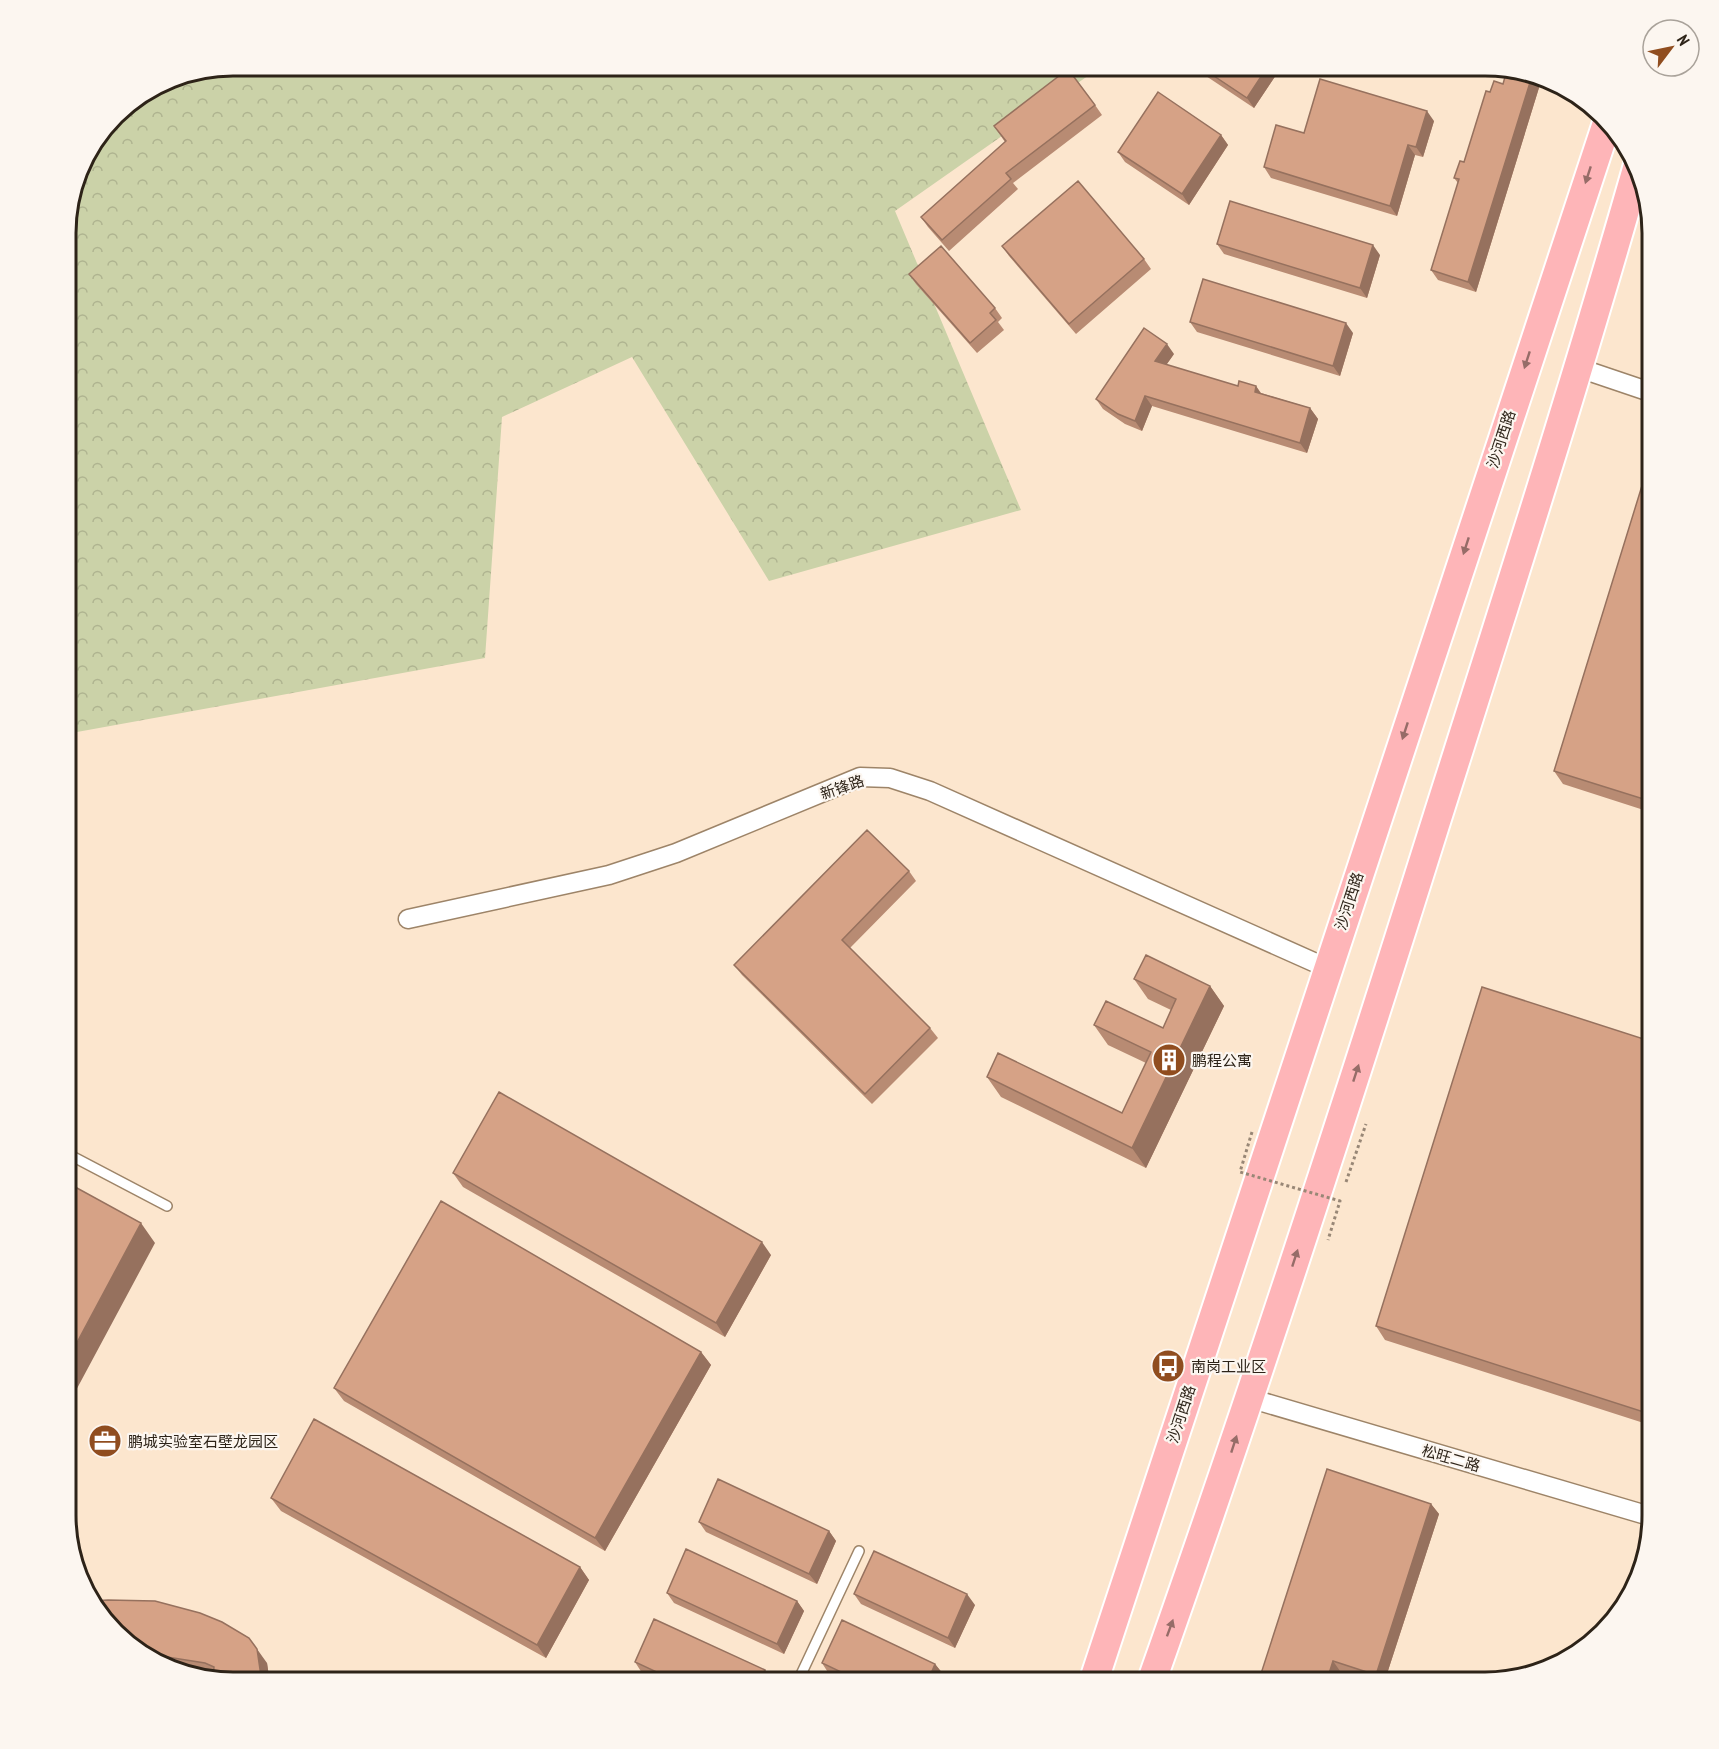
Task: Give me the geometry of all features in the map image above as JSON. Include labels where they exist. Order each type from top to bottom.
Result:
[{"type":"main road","name":"沙河西路","points":[[1097,1672],[1604,131]]},
{"type":"main road","points":[[1155,1672],[1214,1505],[1370,1031],[1579,369],[1633,181]]},
{"type":"main road","points":[[1626,208],[1636,190]]},
{"type":"street","points":[[1579,369],[1642,389]]},
{"type":"street","name":"新锋路","points":[[408,919],[609,875],[676,853],[860,777],[890,778],[930,791],[1327,968]]},
{"type":"street","name":"松旺二路","points":[[1249,1398],[1642,1514]]},
{"type":"lane","points":[[76,1158],[167,1206]]},
{"type":"lane","points":[[802,1672],[859,1551]]},
{"type":"path","points":[[1344,1190],[1366,1124]]},
{"type":"path","points":[[1252,1132],[1240,1172],[1340,1200],[1328,1240]]},
{"type":"green space","points":[[233,76],[1087,77],[895,211],[1021,510],[769,581],[632,357],[502,417],[485,658],[77,732],[77,223],[88,173],[109,138],[130,115],[155,97],[183,85]]},
{"type":"building","points":[[1058,77],[1074,77],[1095,105],[1006,173],[1011,179],[942,240],[921,217],[1006,141],[994,126]]},
{"type":"building","points":[[1215,77],[1261,77],[1247,98]]},
{"type":"building","points":[[1505,78],[1530,83],[1468,282],[1431,270],[1459,179],[1454,178],[1460,161],[1464,162],[1486,91],[1490,92],[1494,81],[1503,84]]},
{"type":"building","points":[[1320,79],[1427,111],[1416,147],[1408,145],[1390,206],[1264,167],[1276,125],[1304,133]]},
{"type":"building","points":[[1158,92],[1221,135],[1182,194],[1118,152]]},
{"type":"building","points":[[1078,181],[1144,259],[1069,324],[1002,246]]},
{"type":"building","points":[[1230,201],[1373,245],[1360,288],[1217,244]]},
{"type":"building","points":[[941,246],[995,308],[990,313],[996,320],[970,343],[909,274]]},
{"type":"building","points":[[1203,279],[1346,323],[1333,366],[1190,322]]},
{"type":"building","points":[[1144,328],[1167,344],[1155,361],[1238,386],[1239,381],[1256,386],[1255,392],[1310,408],[1300,443],[1145,396],[1135,421],[1118,414],[1096,399]]},
{"type":"building","points":[[1642,486],[1642,799],[1554,771]]},
{"type":"building","points":[[867,830],[909,871],[842,940],[930,1028],[865,1094],[734,965]]},
{"type":"building","points":[[1146,955],[1210,986],[1132,1148],[987,1077],[998,1053],[1122,1113],[1151,1052],[1094,1025],[1106,1001],[1163,1028],[1176,999],[1134,979]]},
{"type":"building","points":[[1482,987],[1642,1038],[1642,1411],[1376,1326]]},
{"type":"building","points":[[499,1092],[762,1242],[716,1323],[453,1173]]},
{"type":"building","points":[[76,1188],[141,1223],[76,1344]]},
{"type":"building","points":[[441,1201],[701,1352],[595,1538],[334,1388]]},
{"type":"building","points":[[314,1419],[580,1567],[537,1645],[271,1498]]},
{"type":"building","points":[[1327,1469],[1431,1504],[1377,1672],[1367,1672],[1333,1661],[1330,1672],[1262,1672]]},
{"type":"building","points":[[718,1479],[829,1531],[809,1574],[699,1522]]},
{"type":"building","points":[[686,1549],[797,1601],[777,1644],[667,1593]]},
{"type":"building","points":[[874,1551],[967,1594],[948,1638],[854,1594]]},
{"type":"building","points":[[102,1600],[155,1601],[200,1613],[222,1622],[249,1638],[257,1649],[260,1672],[214,1671],[214,1667],[205,1663],[165,1657],[122,1627]]},
{"type":"building","points":[[654,1619],[765,1670],[764,1672],[656,1672],[635,1662]]},
{"type":"building","points":[[842,1620],[935,1664],[932,1672],[841,1672],[822,1663]]},
{"type":"place","name":"鹏程公寓","points":[[1169,1060]]},
{"type":"place","name":"南岗工业区","points":[[1168,1366]]},
{"type":"place","name":"鹏城实验室石壁龙园区","points":[[105,1441]]}]
